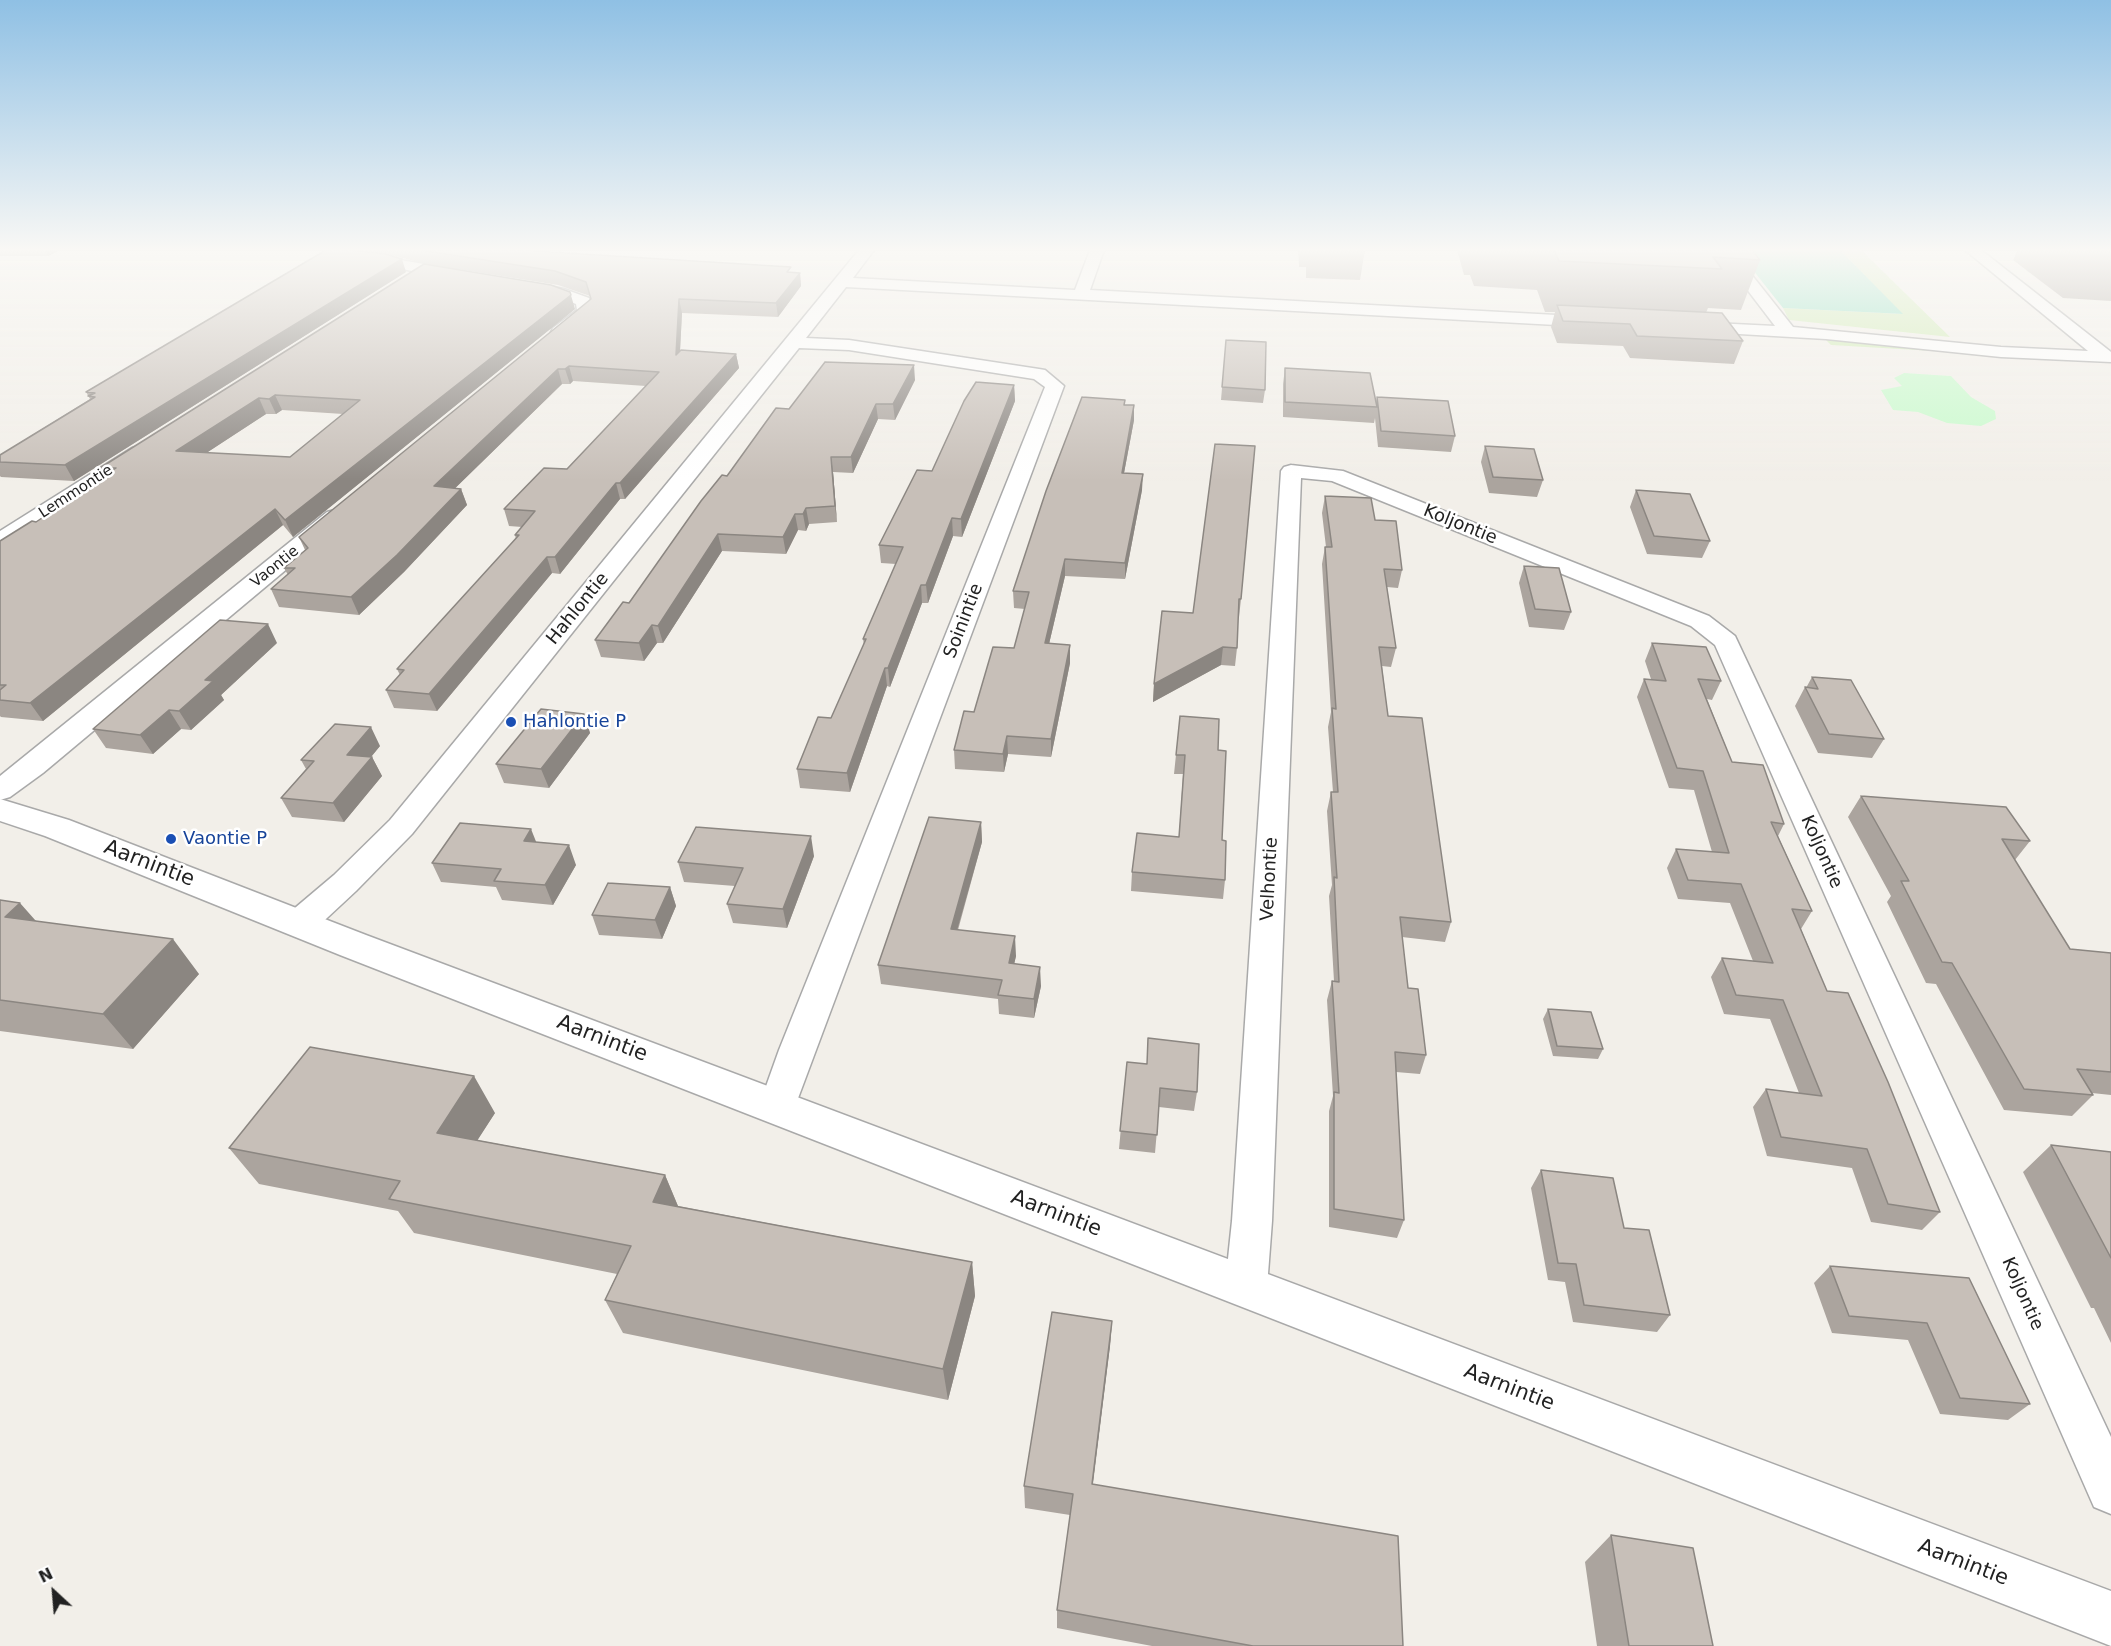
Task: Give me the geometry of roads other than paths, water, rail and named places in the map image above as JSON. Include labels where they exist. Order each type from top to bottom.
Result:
[{"type":"street","points":[[539,349],[566,327]]},
{"type":"street","name":"Hahlontie","points":[[301,922],[345,883],[401,827],[807,327]]},
{"type":"street","points":[[1695,327],[1826,334],[2001,352],[2108,356]]},
{"type":"street","points":[[1784,327],[1788,332]]},
{"type":"street","points":[[2071,327],[2108,356]]},
{"type":"street","name":"Soinintie","points":[[778,1106],[797,1050],[1055,386],[1038,374],[849,345],[794,343]]},
{"type":"street","name":"Lemmontie","points":[[0,541],[158,440]]},
{"type":"street","name":"Velhontie","points":[[1246,1287],[1252,1221],[1291,471]]},
{"type":"street","name":"Koljontie","points":[[1291,471],[1336,475],[1700,621],[1726,641],[2111,1490]]},
{"type":"street","name":"Vaontie","points":[[0,790],[33,766],[346,508]]},
{"type":"street","name":"Aarnintie","points":[[0,810],[57,828],[301,922],[353,945],[778,1106],[2111,1619]]},
{"type":"place","name":"Hahlontie P","points":[[511,722]]},
{"type":"place","name":"Vaontie P","points":[[171,839]]}]
